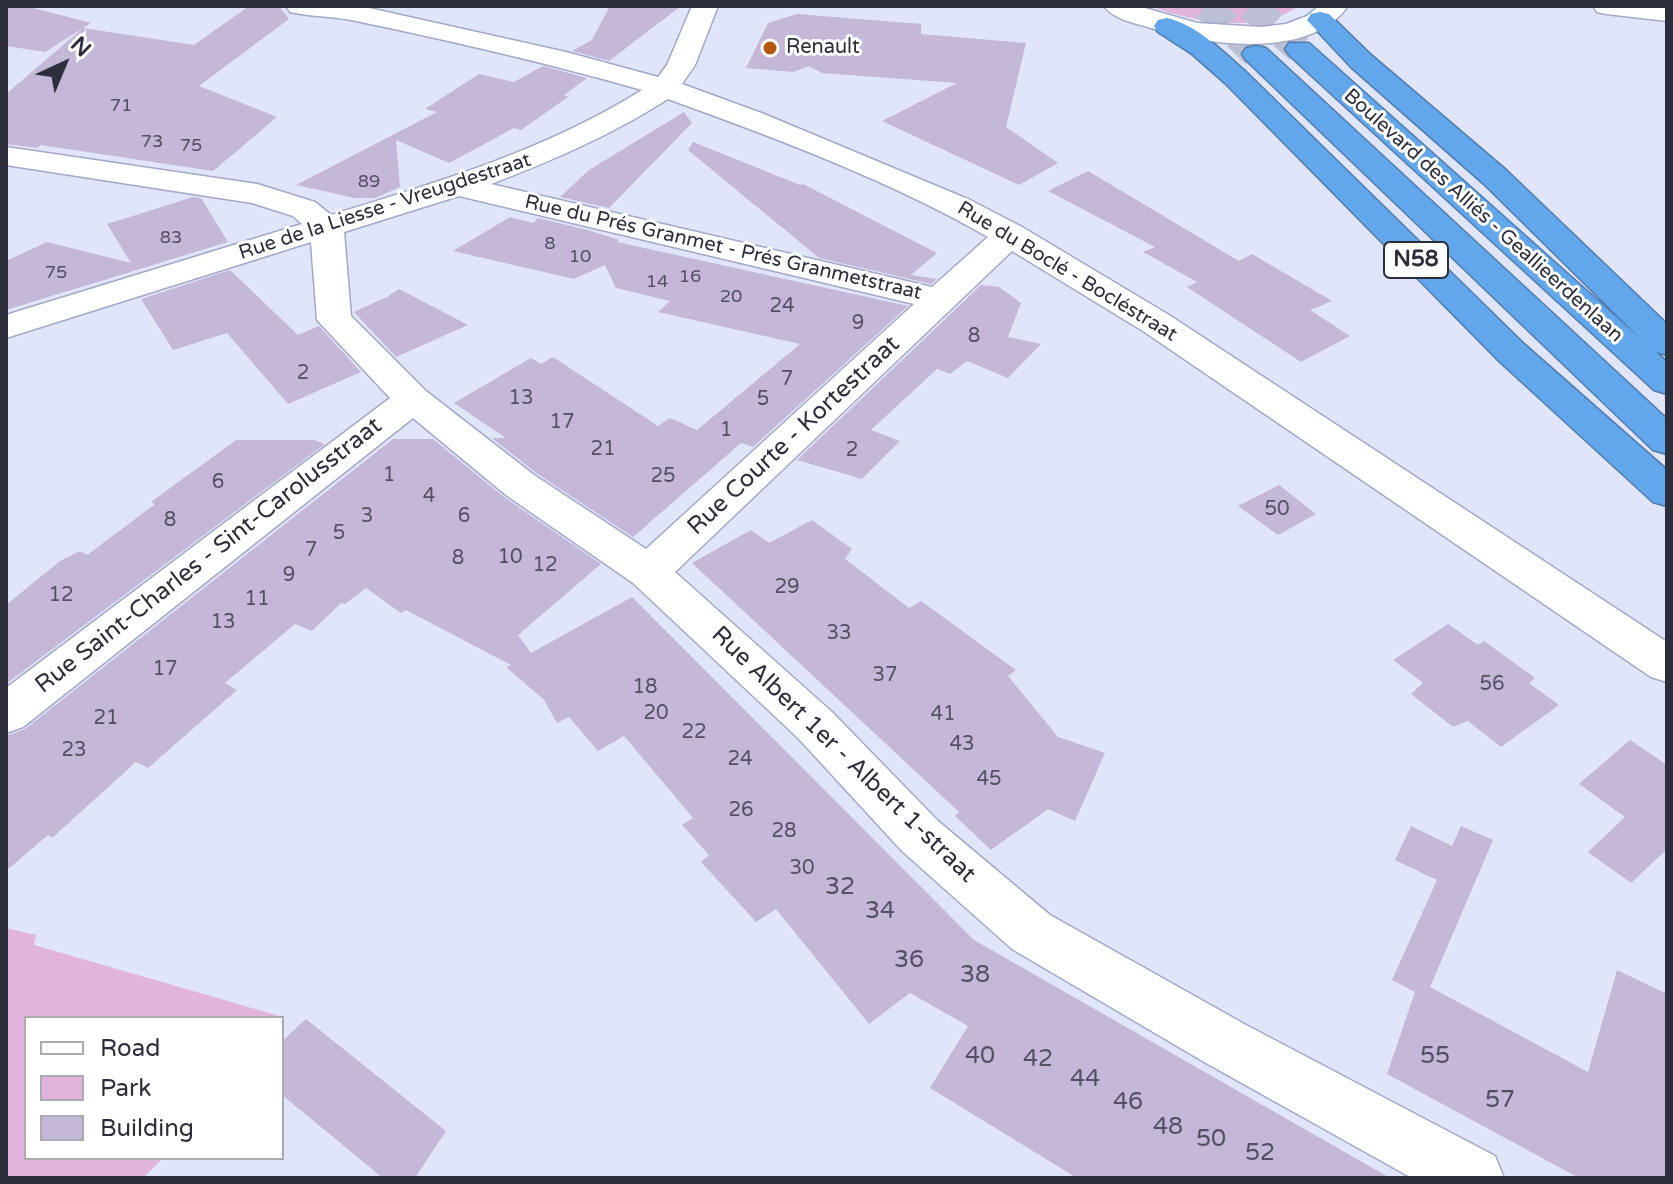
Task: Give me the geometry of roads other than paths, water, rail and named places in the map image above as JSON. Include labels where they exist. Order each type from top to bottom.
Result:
[{"type":"highway","points":[[1327,13],[1361,61],[1495,177],[1667,344]]},
{"type":"highway","name":"N58","points":[[1167,26],[1202,48],[1235,77],[1512,353],[1667,492]]},
{"type":"highway","name":"Boulevard des Alliés - Geallieerdenlaan","points":[[1299,49],[1667,382]]},
{"type":"highway","name":"Boulevard des Alliés - Geallieerdenlaan","points":[[1256,54],[1667,441]]},
{"type":"street","name":"Rue du Boclé - Bocléstraat","points":[[299,6],[346,9],[566,60],[665,88],[811,142],[959,207],[1010,234],[1168,331],[1667,665]]},
{"type":"street","name":"Rue de la Liesse - Vreugdestraat","points":[[6,327],[458,186],[590,133],[665,88],[681,65],[705,6]]},
{"type":"street","points":[[1109,6],[1118,6],[1167,26],[1204,33],[1249,35],[1289,31],[1327,13]]},
{"type":"street","points":[[1606,6],[1667,13]]},
{"type":"street","points":[[6,156],[257,194],[304,209],[327,228]]},
{"type":"street","name":"Rue du Prés Granmet - Prés Granmetstraat","points":[[458,186],[941,300]]},
{"type":"street","name":"Rue Albert 1er - Albert 1-straat","points":[[327,228],[335,320],[413,399],[520,485],[648,572],[815,725],[920,836],[1031,932],[1226,1044],[1473,1178]]},
{"type":"street","name":"Rue Courte - Kortestraat","points":[[648,572],[1010,234]]},
{"type":"street","name":"Rue Saint-Charles - Sint-Carolusstraat","points":[[6,714],[413,399]]},
{"type":"tunnel","points":[[1206,6],[1256,54]]},
{"type":"tunnel","points":[[1251,6],[1299,49]]},
{"type":"place","name":"Renault","points":[[770,48]]}]
